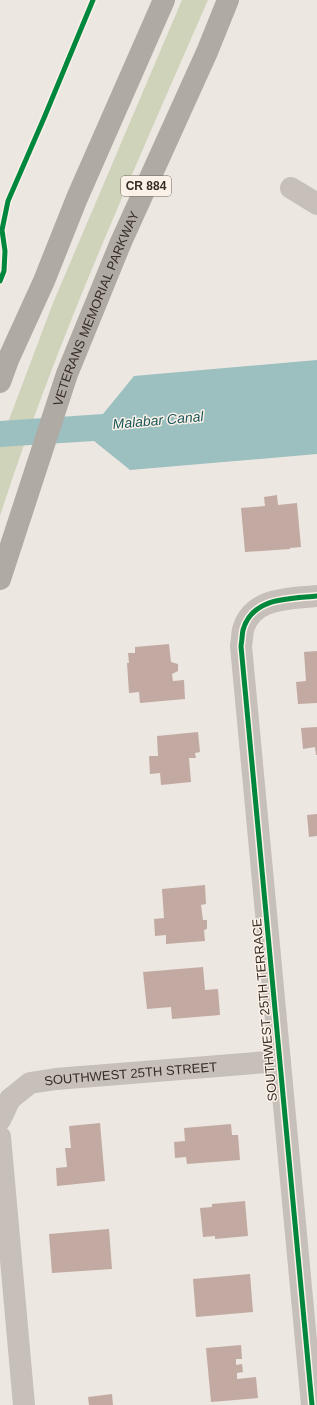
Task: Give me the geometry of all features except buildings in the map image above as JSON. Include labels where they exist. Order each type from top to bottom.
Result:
[{"type":"highway","points":[[0,382],[8,360],[44,281],[78,198],[164,0]]},
{"type":"highway","name":"VETERANS MEMORIAL PARKWAY","points":[[0,579],[67,374],[121,242],[207,52],[228,0]]},
{"type":"street","points":[[291,188],[317,204]]},
{"type":"street","name":"SOUTHWEST 25TH TERRACE","points":[[312,1405],[242,646],[243,630],[251,615],[262,605],[277,600],[317,596]]},
{"type":"street","name":"SOUTHWEST 25TH STREET","points":[[0,1120],[10,1098],[30,1083],[280,1061]]},
{"type":"street","points":[[0,1137],[24,1405]]},
{"type":"green space","points":[[182,0],[208,0],[71,320],[22,450],[0,516],[0,445],[53,303]]},
{"type":"water","name":"Malabar Canal","points":[[317,360],[317,454],[130,470],[94,441],[0,447],[0,421],[103,414],[134,376]]},
{"type":"cycle path","points":[[0,281],[4,271],[5,251],[2,230],[8,201],[93,0]]},
{"type":"cycle path","points":[[312,1405],[241,646],[243,630],[254,611],[263,606],[284,599],[317,596]]}]
